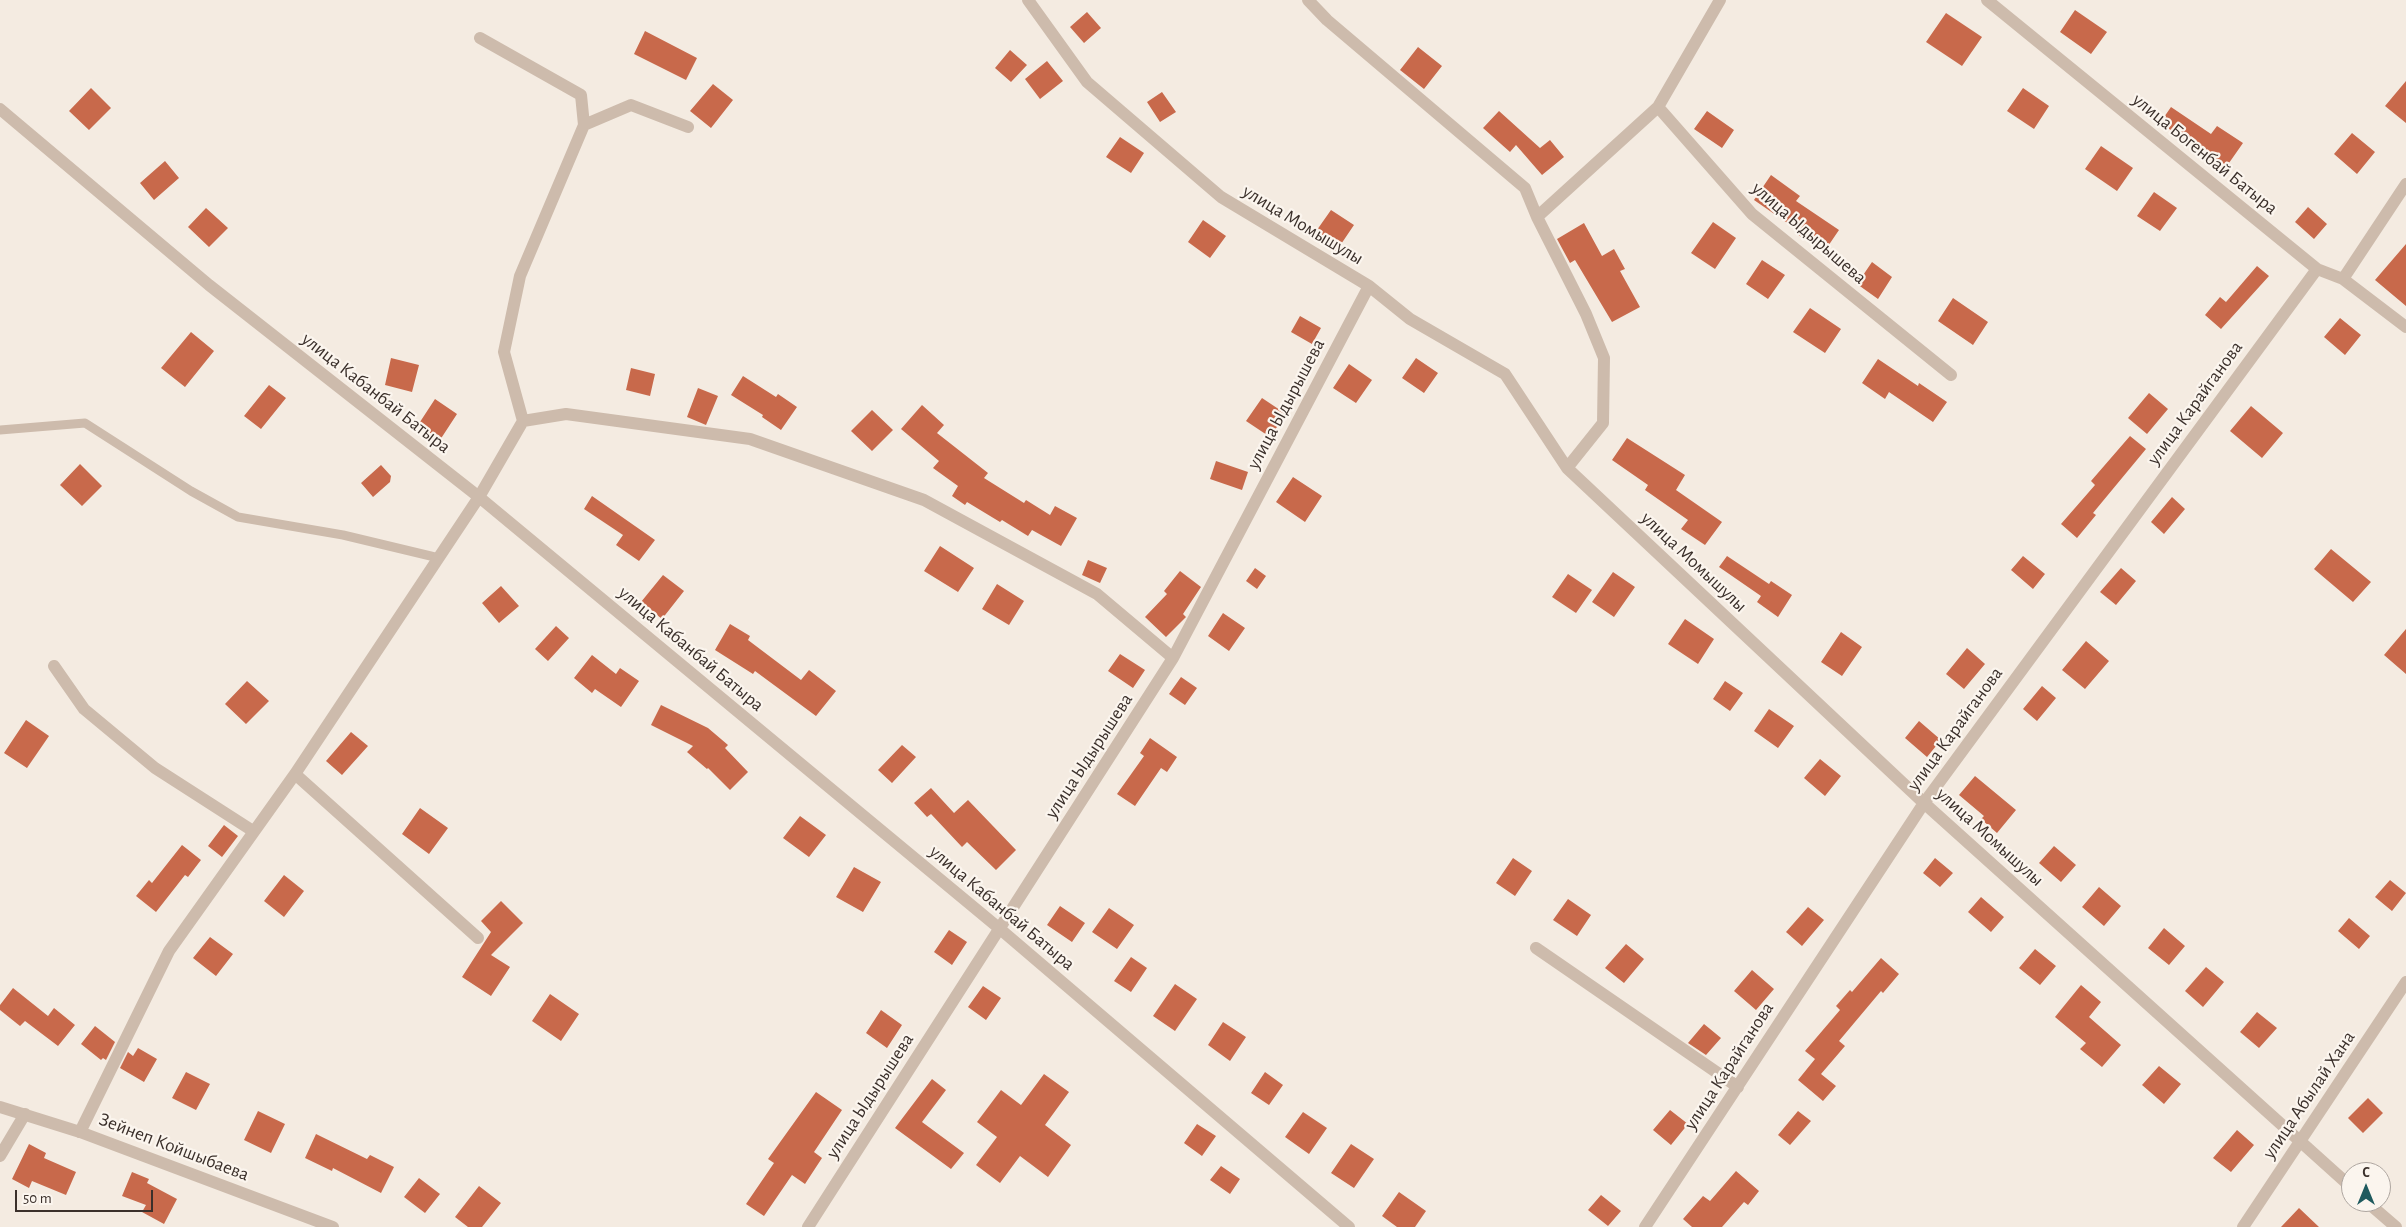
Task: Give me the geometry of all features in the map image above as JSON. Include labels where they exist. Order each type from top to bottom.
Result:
[{"type":"street","name":"улица Момышулы","points":[[1028,0],[1087,82],[1221,198],[1369,286],[1410,319],[1505,374],[1567,468],[1924,803],[2341,1178]]},
{"type":"street","points":[[1308,0],[1328,20],[1525,188],[1537,217],[1586,314],[1604,358],[1603,423],[1567,468]]},
{"type":"street","points":[[1537,217],[1658,107],[1720,0]]},
{"type":"street","name":"улица Богенбай Батыра","points":[[1987,0],[2003,5],[2317,270],[2343,279],[2406,327]]},
{"type":"street","points":[[80,1132],[169,951],[295,774],[479,497],[523,421],[504,352],[520,276],[584,125],[581,95],[480,38]]},
{"type":"street","points":[[584,125],[631,105],[688,127]]},
{"type":"street","name":"улица Ыдырышева","points":[[1658,107],[1752,214],[1951,375]]},
{"type":"street","name":"улица Кабанбай Батыра","points":[[0,109],[209,285],[479,497],[1000,929],[1349,1227]]},
{"type":"street","points":[[2343,279],[2406,184]]},
{"type":"street","name":"улица Карайганова","points":[[1646,1227],[1924,803],[2317,270]]},
{"type":"street","name":"улица Ыдырышева","points":[[808,1227],[1173,658],[1369,286]]},
{"type":"street","points":[[523,421],[566,414],[750,440],[924,500],[1098,594],[1173,658]]},
{"type":"street","points":[[54,666],[84,709],[154,768],[253,831]]},
{"type":"street","points":[[295,774],[478,938]]},
{"type":"street","points":[[1536,948],[1738,1087]]},
{"type":"street","name":"улица Абылай Хана","points":[[2242,1227],[2406,982]]},
{"type":"street","name":"Зейнеп Койшыбаева","points":[[0,1106],[80,1132],[333,1227]]},
{"type":"street","points":[[0,1156],[24,1114]]},
{"type":"street","points":[[2379,1212],[2396,1227]]},
{"type":"lane","points":[[0,430],[85,423],[191,491],[238,517],[343,535],[439,558]]},
{"type":"building","points":[[2075,10],[2107,32],[2091,54],[2060,32]]},
{"type":"building","points":[[1087,12],[1101,28],[1084,43],[1070,27]]},
{"type":"building","points":[[1946,13],[1982,37],[1962,66],[1926,42]]},
{"type":"building","points":[[645,31],[697,58],[686,80],[634,54]]},
{"type":"building","points":[[1418,47],[1442,66],[1424,89],[1400,70]]},
{"type":"building","points":[[1010,50],[1027,65],[1011,82],[995,68]]},
{"type":"building","points":[[1047,61],[1063,81],[1040,99],[1025,79]]},
{"type":"building","points":[[2406,81],[2406,123],[2385,106]]},
{"type":"building","points":[[713,84],[733,100],[711,128],[690,111]]},
{"type":"building","points":[[91,88],[111,108],[89,130],[69,111]]},
{"type":"building","points":[[2023,88],[2049,106],[2034,129],[2007,111]]},
{"type":"building","points":[[1162,92],[1176,112],[1160,122],[1147,102]]},
{"type":"building","points":[[2171,107],[2211,134],[2217,126],[2243,143],[2222,173],[2197,156],[2201,150],[2160,123]]},
{"type":"building","points":[[1499,111],[1540,148],[1550,140],[1564,157],[1542,175],[1516,145],[1510,152],[1483,128]]},
{"type":"building","points":[[1707,111],[1734,130],[1722,148],[1694,129]]},
{"type":"building","points":[[2352,133],[2375,152],[2357,174],[2334,154]]},
{"type":"building","points":[[1120,137],[1144,153],[1131,173],[1106,157]]},
{"type":"building","points":[[2101,146],[2133,168],[2117,191],[2085,169]]},
{"type":"building","points":[[165,161],[179,178],[154,200],[140,183]]},
{"type":"building","points":[[1771,175],[1800,196],[1796,201],[1839,230],[1824,252],[1797,234],[1799,231],[1754,200]]},
{"type":"building","points":[[2154,192],[2177,208],[2160,231],[2137,216]]},
{"type":"building","points":[[2308,207],[2327,224],[2314,239],[2295,222]]},
{"type":"building","points":[[206,208],[228,228],[209,247],[188,227]]},
{"type":"building","points":[[1331,210],[1354,225],[1335,253],[1312,237]]},
{"type":"building","points":[[1203,220],[1226,236],[1210,258],[1188,242]]},
{"type":"building","points":[[1713,222],[1736,238],[1715,269],[1691,253]]},
{"type":"building","points":[[1584,223],[1602,256],[1614,249],[1625,269],[1620,271],[1640,307],[1612,322],[1575,260],[1570,263],[1557,239]]},
{"type":"building","points":[[2406,244],[2406,306],[2375,280]]},
{"type":"building","points":[[1762,260],[1785,275],[1768,299],[1746,284]]},
{"type":"building","points":[[1872,262],[1892,277],[1878,299],[1857,284]]},
{"type":"building","points":[[2257,266],[2269,276],[2221,329],[2205,315],[2220,297],[2226,302]]},
{"type":"building","points":[[1953,298],[1988,322],[1973,345],[1938,321]]},
{"type":"building","points":[[1810,308],[1841,329],[1825,353],[1793,332]]},
{"type":"building","points":[[1300,316],[1321,328],[1312,344],[1291,332]]},
{"type":"building","points":[[2340,318],[2361,335],[2345,355],[2324,337]]},
{"type":"building","points":[[191,332],[214,351],[185,387],[161,368]]},
{"type":"building","points":[[391,358],[419,365],[412,392],[385,385]]},
{"type":"building","points":[[1416,358],[1438,373],[1424,393],[1402,378]]},
{"type":"building","points":[[1878,359],[1918,386],[1919,383],[1947,402],[1933,422],[1889,392],[1885,399],[1862,383]]},
{"type":"building","points":[[1349,364],[1372,380],[1356,403],[1333,388]]},
{"type":"building","points":[[631,368],[655,374],[650,396],[626,390]]},
{"type":"building","points":[[743,376],[776,397],[778,394],[797,407],[781,430],[762,417],[763,415],[731,395]]},
{"type":"building","points":[[269,385],[286,398],[261,429],[244,416]]},
{"type":"building","points":[[698,388],[718,396],[706,425],[687,417]]},
{"type":"building","points":[[2149,393],[2168,409],[2147,434],[2128,418]]},
{"type":"building","points":[[1262,398],[1286,414],[1270,437],[1246,421]]},
{"type":"building","points":[[435,399],[457,414],[440,440],[418,425]]},
{"type":"building","points":[[922,405],[944,425],[937,433],[988,473],[984,478],[1024,503],[1026,500],[1050,515],[1055,506],[1077,518],[1061,546],[1032,530],[1028,536],[1002,520],[1000,522],[967,502],[965,505],[952,496],[958,486],[933,468],[939,461],[901,429]]},
{"type":"building","points":[[2251,406],[2283,433],[2262,458],[2230,431]]},
{"type":"building","points":[[872,410],[893,430],[872,451],[851,431]]},
{"type":"building","points":[[2130,436],[2146,449],[2093,513],[2096,515],[2077,538],[2061,524],[2095,485],[2091,481]]},
{"type":"building","points":[[1627,438],[1685,475],[1676,490],[1722,522],[1705,545],[1681,529],[1688,520],[1645,490],[1648,485],[1612,460]]},
{"type":"building","points":[[1216,461],[1248,472],[1242,490],[1210,479]]},
{"type":"building","points":[[80,464],[102,486],[82,506],[60,485]]},
{"type":"building","points":[[381,465],[391,476],[390,482],[373,497],[361,483]]},
{"type":"building","points":[[1293,477],[1322,496],[1305,522],[1276,502]]},
{"type":"building","points":[[592,496],[655,540],[639,561],[616,545],[623,535],[584,509]]},
{"type":"building","points":[[2172,497],[2185,509],[2164,534],[2151,522]]},
{"type":"building","points":[[940,546],[974,568],[958,592],[924,571]]},
{"type":"building","points":[[2331,549],[2371,582],[2353,602],[2314,569]]},
{"type":"building","points":[[1727,556],[1769,584],[1771,581],[1792,595],[1778,617],[1757,602],[1761,596],[1719,567]]},
{"type":"building","points":[[2023,556],[2045,574],[2033,589],[2011,570]]},
{"type":"building","points":[[1088,560],[1107,568],[1100,583],[1082,575]]},
{"type":"building","points":[[1255,568],[1266,576],[1257,589],[1246,581]]},
{"type":"building","points":[[2121,568],[2136,581],[2116,605],[2100,592]]},
{"type":"building","points":[[1180,571],[1201,587],[1183,614],[1186,617],[1166,637],[1145,617],[1167,594],[1164,591]]},
{"type":"building","points":[[1613,572],[1635,587],[1614,617],[1592,602]]},
{"type":"building","points":[[1568,574],[1592,590],[1576,613],[1552,597]]},
{"type":"building","points":[[663,575],[684,591],[662,619],[641,602]]},
{"type":"building","points":[[997,584],[1024,601],[1009,625],[982,609]]},
{"type":"building","points":[[501,586],[519,606],[499,623],[482,603]]},
{"type":"building","points":[[1223,613],[1245,628],[1229,651],[1208,636]]},
{"type":"building","points":[[1685,619],[1714,639],[1698,664],[1668,644]]},
{"type":"building","points":[[730,624],[750,636],[748,640],[801,680],[809,670],[836,691],[816,716],[755,671],[753,674],[715,650]]},
{"type":"building","points":[[556,626],[569,638],[548,661],[535,649]]},
{"type":"building","points":[[2406,629],[2406,674],[2384,655]]},
{"type":"building","points":[[1841,632],[1862,647],[1842,676],[1821,662]]},
{"type":"building","points":[[2086,641],[2109,661],[2085,689],[2062,670]]},
{"type":"building","points":[[1967,648],[1985,664],[1964,689],[1946,674]]},
{"type":"building","points":[[1120,654],[1145,670],[1133,688],[1108,671]]},
{"type":"building","points":[[592,655],[616,674],[620,668],[639,681],[621,707],[595,689],[592,693],[574,678]]},
{"type":"building","points":[[1181,677],[1197,688],[1185,705],[1169,694]]},
{"type":"building","points":[[247,681],[269,701],[246,724],[225,704]]},
{"type":"building","points":[[1725,681],[1743,693],[1730,711],[1713,699]]},
{"type":"building","points":[[2042,686],[2056,698],[2037,721],[2023,709]]},
{"type":"building","points":[[661,705],[708,728],[728,745],[725,748],[748,772],[730,790],[708,768],[687,752],[693,746],[651,725]]},
{"type":"building","points":[[1769,709],[1794,726],[1778,748],[1754,731]]},
{"type":"building","points":[[26,720],[49,736],[27,768],[4,753]]},
{"type":"building","points":[[1919,721],[1941,740],[1927,757],[1905,738]]},
{"type":"building","points":[[351,732],[368,746],[342,775],[326,761]]},
{"type":"building","points":[[1150,738],[1177,757],[1167,772],[1161,768],[1135,806],[1117,794],[1144,756],[1140,753]]},
{"type":"building","points":[[902,745],[916,757],[892,783],[878,770]]},
{"type":"building","points":[[1820,759],[1841,776],[1825,796],[1804,778]]},
{"type":"building","points":[[1975,776],[2016,810],[1997,833],[1981,819],[1984,816],[1959,795]]},
{"type":"building","points":[[931,788],[954,813],[968,800],[1016,850],[996,870],[967,842],[962,847],[931,814],[927,817],[914,803]]},
{"type":"building","points":[[420,808],[448,828],[429,854],[402,834]]},
{"type":"building","points":[[800,816],[826,835],[809,857],[783,838]]},
{"type":"building","points":[[224,825],[238,836],[222,857],[208,846]]},
{"type":"building","points":[[182,845],[201,860],[188,877],[185,875],[156,912],[136,896],[149,880],[152,883]]},
{"type":"building","points":[[2054,846],[2076,865],[2061,882],[2039,863]]},
{"type":"building","points":[[1513,858],[1532,871],[1515,896],[1496,883]]},
{"type":"building","points":[[1935,858],[1953,873],[1940,887],[1923,873]]},
{"type":"building","points":[[854,867],[881,882],[863,912],[836,897]]},
{"type":"building","points":[[284,875],[304,891],[284,917],[264,901]]},
{"type":"building","points":[[2390,880],[2406,893],[2392,911],[2375,897]]},
{"type":"building","points":[[2099,887],[2121,906],[2104,926],[2082,907]]},
{"type":"building","points":[[1981,897],[2004,917],[1991,932],[1968,912]]},
{"type":"building","points":[[1568,899],[1591,915],[1577,936],[1553,920]]},
{"type":"building","points":[[501,901],[523,923],[491,955],[510,967],[491,996],[462,977],[491,932],[481,921]]},
{"type":"building","points":[[1060,906],[1085,923],[1072,942],[1047,925]]},
{"type":"building","points":[[1808,907],[1824,920],[1802,946],[1786,932]]},
{"type":"building","points":[[1109,908],[1134,925],[1117,949],[1092,932]]},
{"type":"building","points":[[2349,918],[2370,936],[2359,949],[2338,931]]},
{"type":"building","points":[[2164,928],[2185,946],[2169,965],[2148,948]]},
{"type":"building","points":[[949,930],[967,942],[952,965],[934,952]]},
{"type":"building","points":[[210,937],[233,954],[216,976],[193,958]]},
{"type":"building","points":[[1626,944],[1644,959],[1624,983],[1605,968]]},
{"type":"building","points":[[2035,949],[2056,966],[2040,985],[2019,968]]},
{"type":"building","points":[[1131,957],[1147,968],[1131,992],[1114,981]]},
{"type":"building","points":[[1881,958],[1899,974],[1883,993],[1881,991],[1839,1041],[1845,1046],[1821,1074],[1836,1086],[1823,1101],[1798,1080],[1815,1059],[1805,1051],[1840,1010],[1836,1006],[1850,990],[1852,992]]},
{"type":"building","points":[[2206,967],[2224,982],[2203,1007],[2185,991]]},
{"type":"building","points":[[1752,970],[1774,989],[1756,1010],[1734,991]]},
{"type":"building","points":[[1175,984],[1197,999],[1175,1031],[1153,1016]]},
{"type":"building","points":[[2081,985],[2101,1002],[2089,1017],[2121,1045],[2102,1067],[2080,1049],[2086,1043],[2055,1017]]},
{"type":"building","points":[[983,986],[1001,998],[986,1020],[968,1007]]},
{"type":"building","points":[[13,988],[48,1016],[54,1008],[75,1025],[58,1046],[25,1021],[20,1026],[0,1010],[0,1005]]},
{"type":"building","points":[[550,994],[579,1014],[561,1041],[532,1021]]},
{"type":"building","points":[[881,1010],[902,1025],[887,1048],[866,1033]]},
{"type":"building","points":[[2257,1012],[2277,1028],[2259,1048],[2240,1032]]},
{"type":"building","points":[[1223,1022],[1246,1037],[1230,1061],[1208,1045]]},
{"type":"building","points":[[1704,1024],[1721,1038],[1706,1055],[1688,1043]]},
{"type":"building","points":[[95,1026],[115,1042],[106,1060],[103,1058],[101,1060],[81,1044]]},
{"type":"building","points":[[138,1048],[157,1059],[144,1082],[120,1068],[128,1052],[133,1056]]},
{"type":"building","points":[[2159,1066],[2181,1084],[2164,1104],[2142,1085]]},
{"type":"building","points":[[186,1072],[210,1084],[196,1110],[172,1098]]},
{"type":"building","points":[[1265,1072],[1283,1085],[1269,1105],[1251,1093]]},
{"type":"building","points":[[1044,1074],[1069,1092],[1045,1125],[1071,1145],[1048,1177],[1020,1156],[1000,1183],[976,1165],[997,1137],[977,1122],[1001,1090],[1021,1105]]},
{"type":"building","points":[[932,1079],[946,1090],[922,1122],[964,1153],[951,1169],[895,1128]]},
{"type":"building","points":[[816,1092],[842,1110],[814,1152],[822,1158],[805,1184],[792,1175],[764,1216],[746,1204],[774,1163],[768,1159]]},
{"type":"building","points":[[2368,1098],[2383,1113],[2363,1133],[2348,1118]]},
{"type":"building","points":[[1670,1110],[1688,1124],[1671,1145],[1653,1130]]},
{"type":"building","points":[[258,1111],[285,1124],[271,1153],[244,1140]]},
{"type":"building","points":[[1798,1111],[1811,1121],[1790,1145],[1778,1135]]},
{"type":"building","points":[[1303,1112],[1327,1128],[1309,1154],[1285,1137]]},
{"type":"building","points":[[1197,1124],[1216,1136],[1202,1156],[1184,1143]]},
{"type":"building","points":[[2237,1130],[2254,1145],[2231,1172],[2213,1158]]},
{"type":"building","points":[[316,1134],[367,1159],[370,1155],[394,1167],[381,1193],[333,1168],[332,1171],[305,1158]]},
{"type":"building","points":[[29,1144],[46,1153],[44,1158],[76,1172],[66,1195],[32,1181],[29,1188],[12,1179]]},
{"type":"building","points":[[1351,1144],[1374,1159],[1354,1188],[1331,1173]]},
{"type":"building","points":[[1221,1166],[1240,1179],[1230,1194],[1210,1180]]},
{"type":"building","points":[[1736,1171],[1759,1191],[1748,1205],[1744,1202],[1722,1227],[1692,1227],[1683,1219],[1703,1196],[1710,1201]]},
{"type":"building","points":[[132,1172],[149,1179],[147,1183],[177,1199],[164,1224],[142,1212],[146,1205],[122,1196]]},
{"type":"building","points":[[419,1178],[440,1194],[425,1213],[404,1197]]},
{"type":"building","points":[[479,1186],[501,1203],[482,1227],[468,1227],[455,1217]]},
{"type":"building","points":[[1399,1192],[1426,1211],[1415,1227],[1397,1227],[1382,1216]]},
{"type":"building","points":[[1601,1195],[1621,1211],[1608,1226],[1588,1210]]},
{"type":"building","points":[[2299,1208],[2319,1227],[2281,1227]]}]
